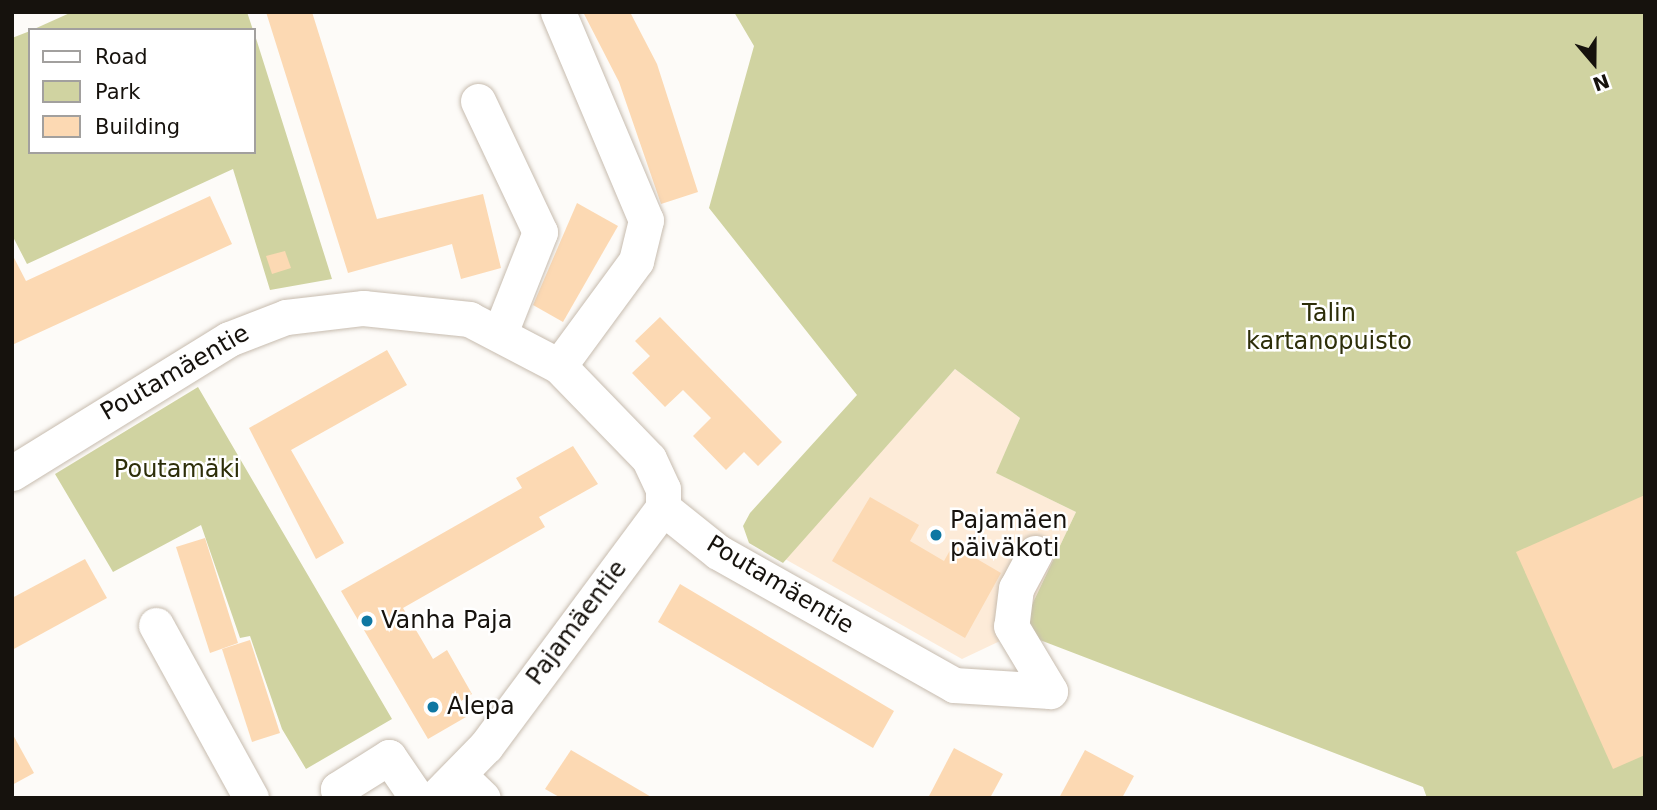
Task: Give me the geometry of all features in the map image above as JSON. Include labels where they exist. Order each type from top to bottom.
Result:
[{"type":"street","points":[[558,12],[646,220],[636,261],[559,366]]},
{"type":"street","points":[[478,102],[540,232],[500,333]]},
{"type":"street","name":"Poutamäentie","points":[[12,473],[176,369],[262,323],[363,307],[433,312],[500,333],[559,366],[649,458],[663,489],[663,508],[718,552],[954,685],[1050,691],[1011,626],[1016,588],[1035,553]]},
{"type":"street","name":"Pajamäentie","points":[[460,791],[663,508]]},
{"type":"street","points":[[156,625],[251,798]]},
{"type":"street","points":[[340,798],[338,789],[389,757],[417,798]]},
{"type":"shaded area","name":"Pajamäen päiväkoti","points":[[955,369],[1020,418],[997,473],[1076,512],[1019,632],[962,659],[785,559]]},
{"type":"green space","points":[[72,12],[247,12],[252,28],[36,28]]},
{"type":"green space","name":"Talin kartanopuisto","points":[[734,12],[1645,12],[1645,798],[1427,798],[1423,787],[1019,632],[1076,512],[996,473],[1020,418],[955,369],[783,563],[749,543],[743,526],[750,513],[857,395],[709,208],[754,46]]},
{"type":"green space","points":[[28,32],[28,154],[256,154],[256,38],[332,279],[270,290],[233,169],[27,264],[12,235],[12,38]]},
{"type":"green space","name":"Poutamäki","points":[[198,387],[392,719],[306,769],[282,729],[250,636],[240,638],[201,525],[113,572],[55,474]]},
{"type":"building","points":[[266,12],[312,12],[377,219],[483,194],[501,268],[461,279],[452,244],[348,273]]},
{"type":"building","points":[[583,12],[630,12],[657,64],[698,192],[661,204],[619,82]]},
{"type":"building","points":[[210,196],[232,244],[12,345],[12,254],[26,281]]},
{"type":"building","points":[[577,203],[618,226],[563,322],[533,305]]},
{"type":"building","points":[[285,251],[291,268],[272,274],[266,256]]},
{"type":"building","points":[[660,317],[782,442],[758,466],[744,452],[726,470],[693,436],[711,418],[683,390],[665,407],[632,373],[650,356],[635,341]]},
{"type":"building","points":[[387,350],[407,385],[291,450],[344,543],[316,559],[249,428]]},
{"type":"building","points":[[573,446],[598,484],[539,517],[545,527],[403,608],[433,659],[447,650],[472,694],[458,703],[466,717],[428,739],[341,591],[522,488],[516,478]]},
{"type":"building","points":[[1645,495],[1645,755],[1613,769],[1516,552]]},
{"type":"building","points":[[870,497],[919,525],[910,541],[944,561],[953,545],[1001,573],[965,638],[832,561]]},
{"type":"building","points":[[205,538],[238,643],[210,653],[176,547]]},
{"type":"building","points":[[85,559],[107,598],[12,650],[12,598]]},
{"type":"building","points":[[680,584],[894,711],[873,748],[658,622]]},
{"type":"building","points":[[250,640],[280,733],[252,742],[222,649]]},
{"type":"building","points":[[12,733],[34,773],[12,785]]},
{"type":"building","points":[[954,748],[1003,774],[990,798],[928,798]]},
{"type":"building","points":[[571,750],[653,798],[561,798],[545,789]]},
{"type":"building","points":[[1085,750],[1134,776],[1122,798],[1059,798]]},
{"type":"place","name":"Pajamäen päiväkoti","points":[[936,535]]},
{"type":"place","name":"Vanha Paja","points":[[367,621]]},
{"type":"place","name":"Alepa","points":[[433,707]]}]
